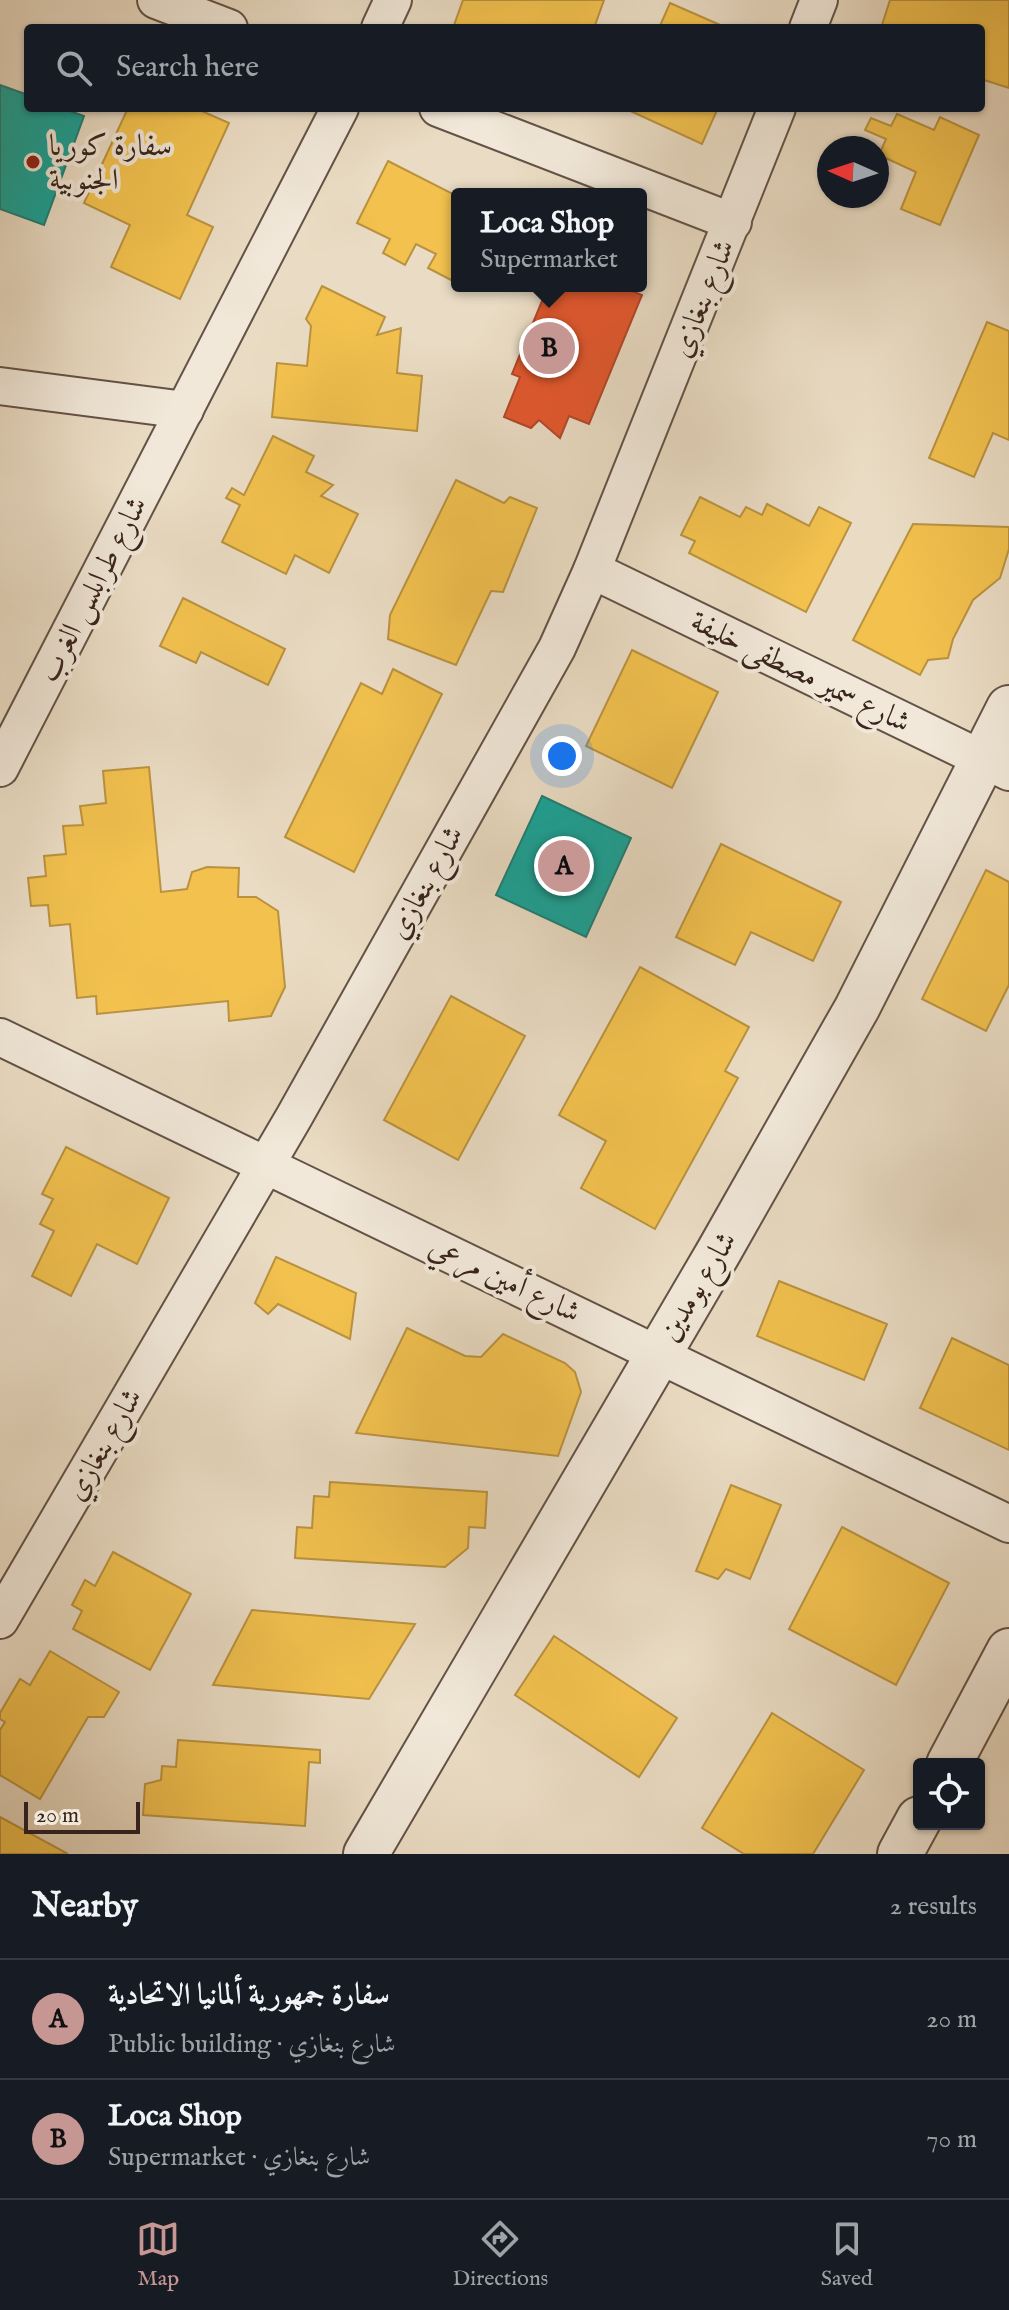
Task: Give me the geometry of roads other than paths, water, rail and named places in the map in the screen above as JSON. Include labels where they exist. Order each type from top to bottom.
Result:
[{"type":"street","points":[[156,0],[219,24]]},
{"type":"street","points":[[382,24],[393,0]]},
{"type":"street","points":[[810,24],[819,0]]},
{"type":"street","name":"شارع طرابلس الغرب","points":[[0,768],[338,112]]},
{"type":"street","points":[[448,112],[645,188]]},
{"type":"street","name":"شارع بنغازي","points":[[0,1620],[266,1166],[557,648],[592,570],[775,112]]},
{"type":"street","points":[[647,189],[733,222]]},
{"type":"street","points":[[0,386],[185,410]]},
{"type":"street","name":"شارع سمير مصطفى خليفة","points":[[592,570],[997,766]]},
{"type":"street","name":"شارع بومدين","points":[[366,1854],[657,1352],[718,1253],[997,766],[1009,708]]},
{"type":"street","name":"شارع أمين مرعي","points":[[0,1037],[1009,1524]]},
{"type":"street","points":[[952,1758],[1009,1651]]},
{"type":"street","points":[[900,1854],[913,1830]]},
{"type":"place","name":"سفارة كوريا الجنوبية","points":[[33,162]]},
{"type":"place","name":"Loca Shop","points":[[549,348]]},
{"type":"place","name":"سفارة جمهورية ألمانيا الاتحادية","points":[[564,866]]}]
